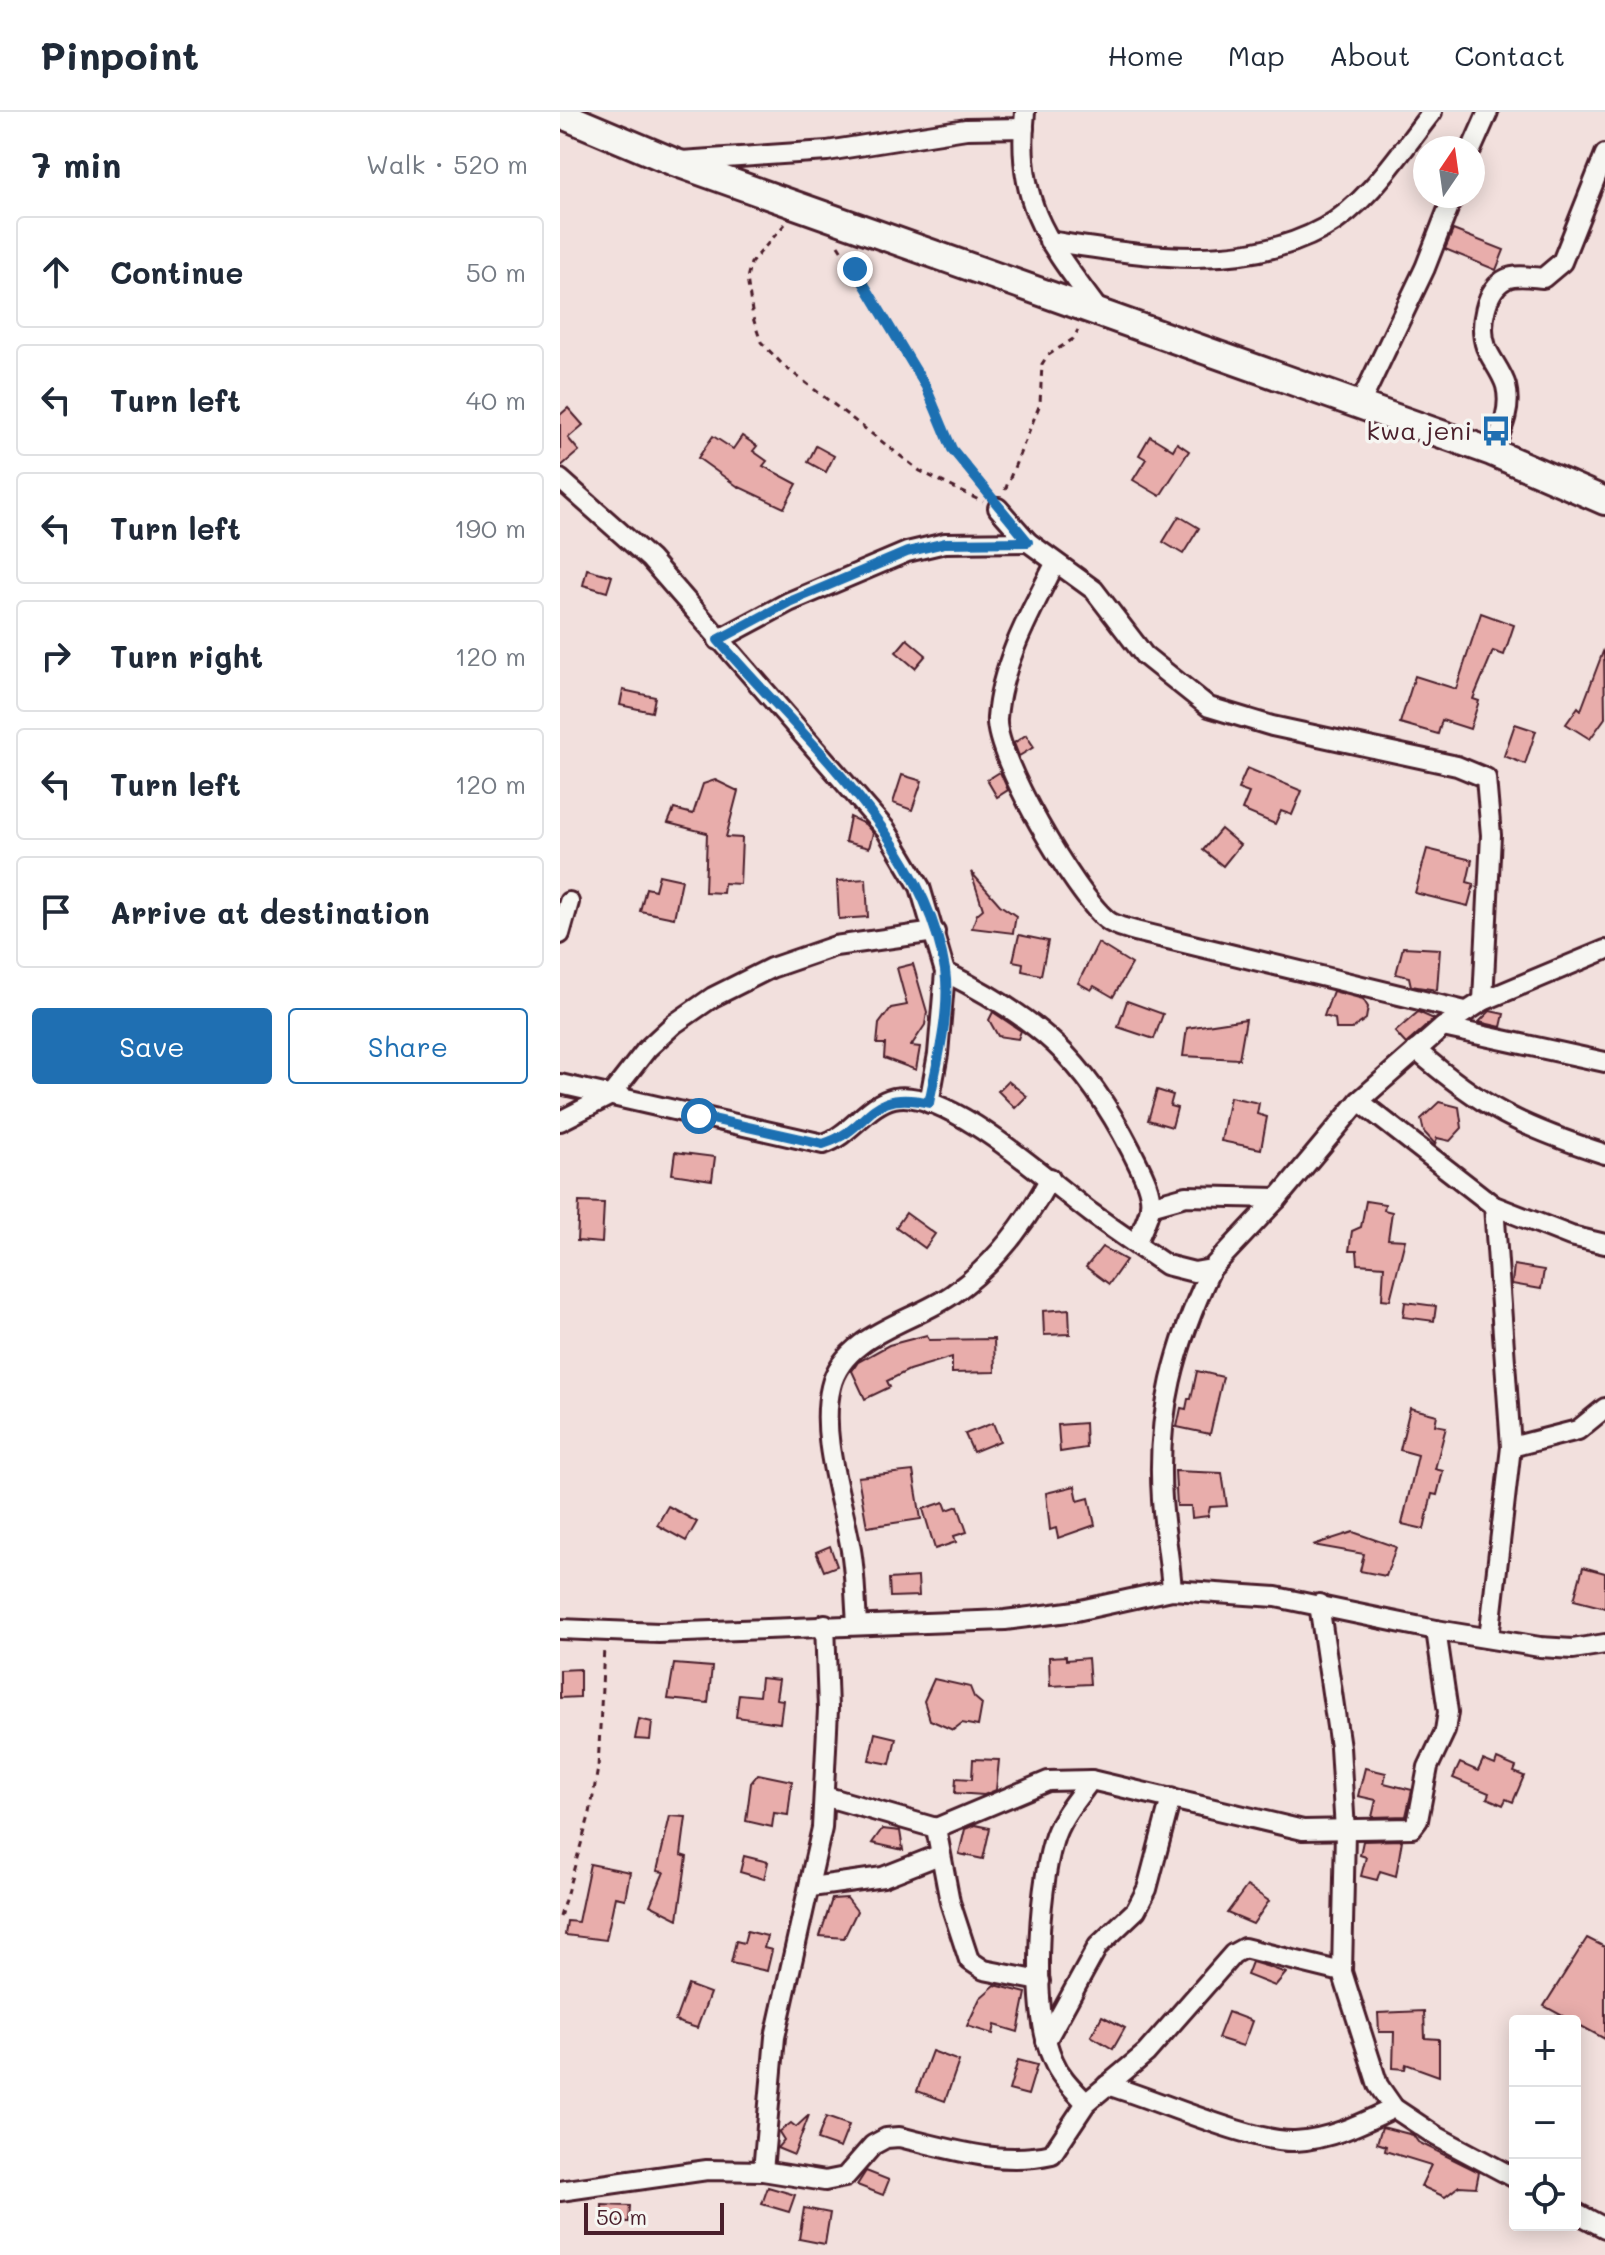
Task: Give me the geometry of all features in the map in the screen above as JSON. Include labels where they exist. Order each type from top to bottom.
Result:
[{"type":"street","points":[[1049,241],[1127,254],[1199,258],[1289,241],[1326,227],[1353,204],[1402,153],[1432,112]]},
{"type":"street","points":[[1477,136],[1488,112]]},
{"type":"street","points":[[561,113],[674,162],[1492,452],[1605,501]]},
{"type":"street","points":[[674,162],[827,151],[905,136],[1024,120],[1027,188],[1033,211],[1090,308]]},
{"type":"street","points":[[1492,452],[1506,418],[1507,401],[1506,385],[1486,347],[1483,334],[1489,299],[1503,280],[1513,277],[1543,278],[1562,262],[1605,154]]},
{"type":"street","points":[[1360,404],[1425,268],[1448,208]]},
{"type":"street","points":[[560,479],[650,559],[886,830],[920,887],[945,972],[940,1040],[929,1103]]},
{"type":"street","points":[[998,508],[1028,542],[1094,590],[1144,655],[1209,707],[1272,726],[1457,766],[1486,778],[1491,835],[1483,1001]]},
{"type":"street","points":[[718,640],[789,602],[907,552],[945,543],[1028,542]]},
{"type":"street","points":[[1055,564],[1016,647],[997,720],[1010,772],[1085,897],[1108,921],[1135,931],[1465,1011]]},
{"type":"street","points":[[560,934],[569,902]]},
{"type":"street","points":[[560,1121],[611,1095],[647,1049],[674,1024],[713,997],[756,975],[835,946],[935,932]]},
{"type":"street","points":[[1172,1590],[1162,1500],[1165,1405],[1176,1352],[1211,1269],[1278,1198],[1359,1101],[1443,1027],[1483,1001],[1605,950]]},
{"type":"street","points":[[945,972],[1014,1009],[1053,1038],[1074,1062],[1122,1133],[1148,1187],[1150,1206],[1137,1242]]},
{"type":"street","points":[[1443,1027],[1605,1062]]},
{"type":"street","points":[[1416,1050],[1462,1090],[1496,1113],[1540,1133],[1605,1154]]},
{"type":"street","points":[[560,1084],[823,1144],[838,1139],[887,1101],[908,1098],[929,1103],[988,1133],[1050,1178],[1091,1213],[1166,1265],[1179,1270],[1211,1269]]},
{"type":"street","points":[[1359,1101],[1494,1206],[1604,1242]]},
{"type":"street","points":[[857,1623],[852,1551],[833,1463],[829,1408],[830,1388],[837,1369],[851,1351],[953,1294],[976,1274],[998,1254],[1025,1220],[1050,1178]]},
{"type":"street","points":[[1150,1206],[1186,1196],[1278,1198]]},
{"type":"street","points":[[1489,1638],[1511,1447],[1494,1206]]},
{"type":"street","points":[[1511,1447],[1578,1430],[1605,1408]]},
{"type":"street","points":[[560,1629],[605,1632],[735,1631],[825,1624],[1005,1620],[1076,1611],[1172,1590],[1234,1592],[1319,1604],[1436,1630],[1573,1649],[1605,1644]]},
{"type":"street","points":[[1319,1604],[1340,1747],[1345,1831],[1342,1972],[1378,2085],[1394,2108],[1436,2136],[1509,2175]]},
{"type":"street","points":[[763,2171],[775,2037],[790,1962],[811,1887],[824,1796],[828,1709],[825,1624]]},
{"type":"street","points":[[824,1796],[936,1828],[1048,1781],[1091,1780],[1303,1830],[1412,1828],[1418,1820],[1425,1777],[1445,1731],[1448,1712],[1436,1630]]},
{"type":"street","points":[[1086,2103],[1063,2079],[1046,2041],[1040,1981],[1042,1913],[1053,1840],[1091,1780]]},
{"type":"street","points":[[1046,2041],[1098,1946],[1136,1910],[1147,1889],[1171,1798]]},
{"type":"street","points":[[936,1828],[939,1855],[960,1942],[969,1960],[984,1970],[1040,1981]]},
{"type":"street","points":[[811,1887],[883,1877],[939,1855]]},
{"type":"street","points":[[560,2191],[692,2172],[763,2171],[825,2181],[845,2177],[873,2145],[886,2138],[899,2137],[976,2155],[1026,2160],[1052,2154],[1086,2103],[1146,2053],[1233,1954],[1244,1948],[1342,1972]]},
{"type":"street","points":[[1107,2085],[1240,2129],[1291,2141],[1350,2129],[1394,2108]]},
{"type":"street","points":[[1581,2215],[1605,2228]]},
{"type":"path","points":[[804,206],[912,362],[952,449],[998,508],[920,471],[784,366],[761,342],[748,295],[751,263],[804,206]]},
{"type":"path","points":[[998,508],[1040,404],[1042,364],[1054,350],[1073,339],[1090,308]]},
{"type":"path","points":[[560,1917],[590,1813],[598,1768],[605,1632]]},
{"type":"building","points":[[1453,230],[1504,250],[1496,270],[1445,249]]},
{"type":"building","points":[[568,408],[583,425],[568,438],[579,451],[560,467],[560,415]]},
{"type":"building","points":[[713,436],[733,449],[742,436],[757,446],[753,451],[767,461],[763,466],[797,484],[784,508],[737,486],[698,458]]},
{"type":"building","points":[[1150,436],[1173,450],[1177,443],[1189,451],[1160,496],[1133,480],[1146,459],[1139,455]]},
{"type":"building","points":[[816,446],[834,456],[826,472],[808,462]]},
{"type":"building","points":[[1179,516],[1199,528],[1183,554],[1163,542]]},
{"type":"building","points":[[587,569],[612,576],[607,592],[583,585]]},
{"type":"building","points":[[1481,613],[1514,625],[1504,655],[1493,651],[1473,699],[1479,701],[1470,729],[1442,720],[1438,734],[1400,723],[1415,676],[1456,689]]},
{"type":"building","points":[[907,639],[926,655],[915,668],[896,652]]},
{"type":"building","points":[[1604,649],[1605,718],[1590,739],[1566,724],[1578,707],[1581,710]]},
{"type":"building","points":[[623,690],[655,697],[652,712],[620,705]]},
{"type":"building","points":[[1515,724],[1536,731],[1525,764],[1504,756]]},
{"type":"building","points":[[1026,735],[1034,747],[1019,756],[1014,743]]},
{"type":"building","points":[[1247,768],[1302,791],[1292,815],[1281,811],[1275,824],[1242,810],[1249,793],[1238,789]]},
{"type":"building","points":[[1000,772],[1008,790],[997,797],[987,780]]},
{"type":"building","points":[[902,775],[922,781],[912,810],[893,803]]},
{"type":"building","points":[[715,780],[738,791],[726,837],[742,838],[740,884],[724,883],[723,893],[705,892],[707,833],[668,823],[674,809],[693,814],[703,784]]},
{"type":"building","points":[[850,817],[865,824],[873,833],[869,848],[845,842]]},
{"type":"building","points":[[1221,829],[1240,845],[1223,866],[1203,850]]},
{"type":"building","points":[[1427,849],[1472,860],[1467,882],[1474,884],[1468,906],[1415,893]]},
{"type":"building","points":[[971,872],[1000,905],[1016,916],[1013,933],[972,928],[977,914],[983,909]]},
{"type":"building","points":[[659,875],[682,880],[674,918],[640,911],[646,888],[655,890]]},
{"type":"building","points":[[866,879],[868,917],[839,919],[837,881]]},
{"type":"building","points":[[1019,935],[1048,941],[1041,975],[1022,971],[1023,963],[1013,961]]},
{"type":"building","points":[[1098,943],[1132,964],[1113,997],[1094,986],[1091,990],[1078,983]]},
{"type":"building","points":[[1403,947],[1440,949],[1437,990],[1411,986],[1409,977],[1396,974]]},
{"type":"building","points":[[913,964],[927,1012],[925,1025],[911,1046],[920,1047],[916,1070],[884,1058],[885,1044],[877,1044],[879,1024],[891,1008],[907,1005],[897,968]]},
{"type":"building","points":[[1333,991],[1363,999],[1368,1007],[1366,1019],[1352,1029],[1336,1029],[1335,1019],[1324,1016]]},
{"type":"building","points":[[1127,1001],[1163,1014],[1154,1039],[1118,1027]]},
{"type":"building","points":[[1490,1011],[1504,1014],[1501,1027],[1479,1022]]},
{"type":"building","points":[[993,1012],[1021,1031],[1018,1039],[998,1036],[989,1020]]},
{"type":"building","points":[[1418,1012],[1434,1019],[1406,1044],[1395,1032]]},
{"type":"building","points":[[1246,1019],[1239,1059],[1183,1056],[1187,1028]]},
{"type":"building","points":[[1008,1081],[1027,1096],[1015,1108],[998,1091]]},
{"type":"building","points":[[1157,1090],[1173,1095],[1170,1106],[1177,1108],[1172,1127],[1148,1120]]},
{"type":"building","points":[[1230,1097],[1259,1103],[1257,1114],[1267,1117],[1261,1149],[1221,1141]]},
{"type":"building","points":[[1439,1102],[1459,1107],[1462,1128],[1450,1141],[1437,1138],[1435,1144],[1424,1132],[1421,1119]]},
{"type":"building","points":[[675,1152],[715,1157],[712,1180],[672,1174]]},
{"type":"building","points":[[1366,1201],[1385,1204],[1384,1210],[1392,1212],[1388,1239],[1405,1240],[1390,1300],[1382,1299],[1384,1266],[1358,1264],[1357,1251],[1349,1251],[1352,1231],[1361,1227]]},
{"type":"building","points":[[579,1202],[604,1203],[602,1243],[577,1241]]},
{"type":"building","points":[[906,1213],[935,1234],[925,1248],[896,1227]]},
{"type":"building","points":[[1102,1247],[1126,1260],[1109,1284],[1086,1267]]},
{"type":"building","points":[[1514,1265],[1544,1270],[1541,1289],[1512,1284]]},
{"type":"building","points":[[1405,1302],[1436,1306],[1434,1321],[1403,1317]]},
{"type":"building","points":[[1069,1309],[1070,1334],[1044,1335],[1043,1311]]},
{"type":"building","points":[[927,1335],[929,1340],[994,1339],[995,1372],[952,1373],[952,1357],[909,1370],[887,1381],[890,1387],[865,1399],[852,1371],[858,1362],[889,1345]]},
{"type":"building","points":[[1197,1371],[1223,1377],[1210,1434],[1177,1427],[1181,1408],[1186,1409],[1188,1399],[1191,1399]]},
{"type":"building","points":[[1410,1408],[1437,1415],[1435,1425],[1446,1427],[1435,1469],[1443,1471],[1437,1495],[1432,1494],[1424,1529],[1402,1524],[1418,1455],[1400,1450]]},
{"type":"building","points":[[993,1423],[1000,1441],[973,1452],[965,1434]]},
{"type":"building","points":[[1085,1423],[1086,1448],[1060,1452],[1058,1425]]},
{"type":"building","points":[[913,1471],[921,1519],[867,1527],[858,1477]]},
{"type":"building","points":[[1175,1471],[1222,1473],[1227,1506],[1210,1507],[1208,1516],[1192,1518],[1191,1506],[1177,1506]]},
{"type":"building","points":[[1075,1486],[1078,1501],[1089,1498],[1095,1525],[1058,1538],[1056,1528],[1050,1530],[1046,1493]]},
{"type":"building","points":[[944,1502],[947,1510],[958,1506],[967,1532],[954,1536],[956,1542],[935,1549],[923,1509]]},
{"type":"building","points":[[668,1506],[697,1522],[686,1541],[657,1525]]},
{"type":"building","points":[[1353,1532],[1396,1547],[1386,1576],[1360,1571],[1364,1554],[1313,1545]]},
{"type":"building","points":[[830,1546],[837,1566],[824,1571],[816,1552]]},
{"type":"building","points":[[1583,1567],[1605,1573],[1605,1608],[1574,1600]]},
{"type":"building","points":[[918,1577],[919,1596],[890,1597],[889,1579]]},
{"type":"building","points":[[1066,1656],[1066,1660],[1088,1658],[1090,1684],[1050,1686],[1049,1657]]},
{"type":"building","points":[[674,1664],[712,1667],[708,1703],[668,1699]]},
{"type":"building","points":[[580,1669],[580,1697],[560,1698],[560,1670]]},
{"type":"building","points":[[761,1678],[779,1680],[776,1699],[783,1700],[780,1723],[736,1717],[739,1694],[759,1696]]},
{"type":"building","points":[[934,1679],[970,1687],[974,1697],[982,1704],[978,1726],[962,1723],[953,1730],[930,1720],[924,1701]]},
{"type":"building","points":[[639,1719],[652,1722],[650,1740],[635,1739]]},
{"type":"building","points":[[875,1733],[896,1738],[890,1764],[869,1760]]},
{"type":"building","points":[[973,1759],[999,1760],[996,1790],[984,1795],[955,1793],[956,1778],[972,1779]]},
{"type":"building","points":[[1497,1759],[1516,1767],[1514,1772],[1524,1776],[1513,1802],[1506,1799],[1503,1805],[1487,1798],[1489,1793],[1453,1778],[1460,1763],[1478,1771],[1483,1760],[1495,1765]]},
{"type":"building","points":[[1365,1768],[1386,1773],[1384,1783],[1412,1790],[1406,1816],[1372,1817],[1376,1800],[1358,1796]]},
{"type":"building","points":[[758,1774],[792,1781],[788,1815],[774,1813],[772,1827],[746,1821],[751,1783]]},
{"type":"building","points":[[670,1816],[686,1817],[681,1855],[687,1857],[678,1919],[650,1905],[664,1872],[657,1871]]},
{"type":"building","points":[[975,1825],[990,1828],[983,1859],[959,1854],[965,1829]]},
{"type":"building","points":[[882,1829],[900,1831],[903,1850],[872,1843]]},
{"type":"building","points":[[1402,1840],[1396,1876],[1380,1871],[1377,1880],[1361,1876],[1366,1857],[1360,1855],[1363,1841]]},
{"type":"building","points":[[744,1856],[768,1862],[764,1879],[740,1872]]},
{"type":"building","points":[[590,1864],[630,1872],[625,1899],[615,1897],[606,1940],[565,1935],[567,1921],[578,1922]]},
{"type":"building","points":[[1247,1886],[1269,1901],[1253,1924],[1227,1913]]},
{"type":"building","points":[[847,1898],[857,1911],[844,1938],[820,1936],[832,1899]]},
{"type":"building","points":[[747,1931],[767,1936],[764,1948],[772,1950],[767,1971],[731,1963],[736,1941],[744,1943]]},
{"type":"building","points":[[1587,1938],[1605,1947],[1605,2039],[1581,2026],[1581,2015],[1561,2015],[1544,2006]]},
{"type":"building","points":[[1252,1962],[1286,1973],[1275,1986],[1247,1975]]},
{"type":"building","points":[[688,1985],[710,1993],[697,2028],[675,2021]]},
{"type":"building","points":[[995,1985],[1026,1993],[1018,2032],[995,2025],[993,2034],[967,2026],[980,1998]]},
{"type":"building","points":[[1424,2011],[1425,2038],[1439,2039],[1439,2076],[1406,2064],[1405,2069],[1393,2068],[1394,2032],[1379,2032],[1378,2013]]},
{"type":"building","points":[[1228,2012],[1252,2021],[1243,2046],[1218,2038]]},
{"type":"building","points":[[1102,2016],[1125,2028],[1113,2049],[1091,2036]]},
{"type":"building","points":[[932,2051],[959,2061],[945,2101],[917,2091]]},
{"type":"building","points":[[1018,2060],[1037,2065],[1028,2095],[1009,2090]]},
{"type":"building","points":[[809,2115],[794,2155],[777,2148],[784,2140],[779,2132],[791,2123],[796,2127]]},
{"type":"building","points":[[826,2117],[849,2125],[840,2148],[817,2140]]},
{"type":"building","points":[[1382,2127],[1413,2135],[1418,2142],[1479,2172],[1476,2187],[1459,2186],[1445,2197],[1421,2186],[1431,2165],[1385,2151],[1386,2146],[1377,2143]]},
{"type":"building","points":[[866,2171],[889,2180],[883,2195],[857,2185]]},
{"type":"building","points":[[768,2187],[795,2195],[789,2212],[762,2204]]},
{"type":"building","points":[[602,2205],[630,2206],[629,2222],[602,2222]]},
{"type":"building","points":[[804,2208],[830,2213],[825,2244],[799,2239]]},
{"type":"place","name":"kwa jeni","points":[[1496,431]]},
{"type":"route","points":[[699,1116],[823,1144],[838,1139],[887,1101],[908,1098],[929,1103],[944,1010],[945,972],[920,887],[886,830],[718,640],[789,602],[907,552],[945,543],[1028,542],[952,449],[926,387],[855,269]]}]
